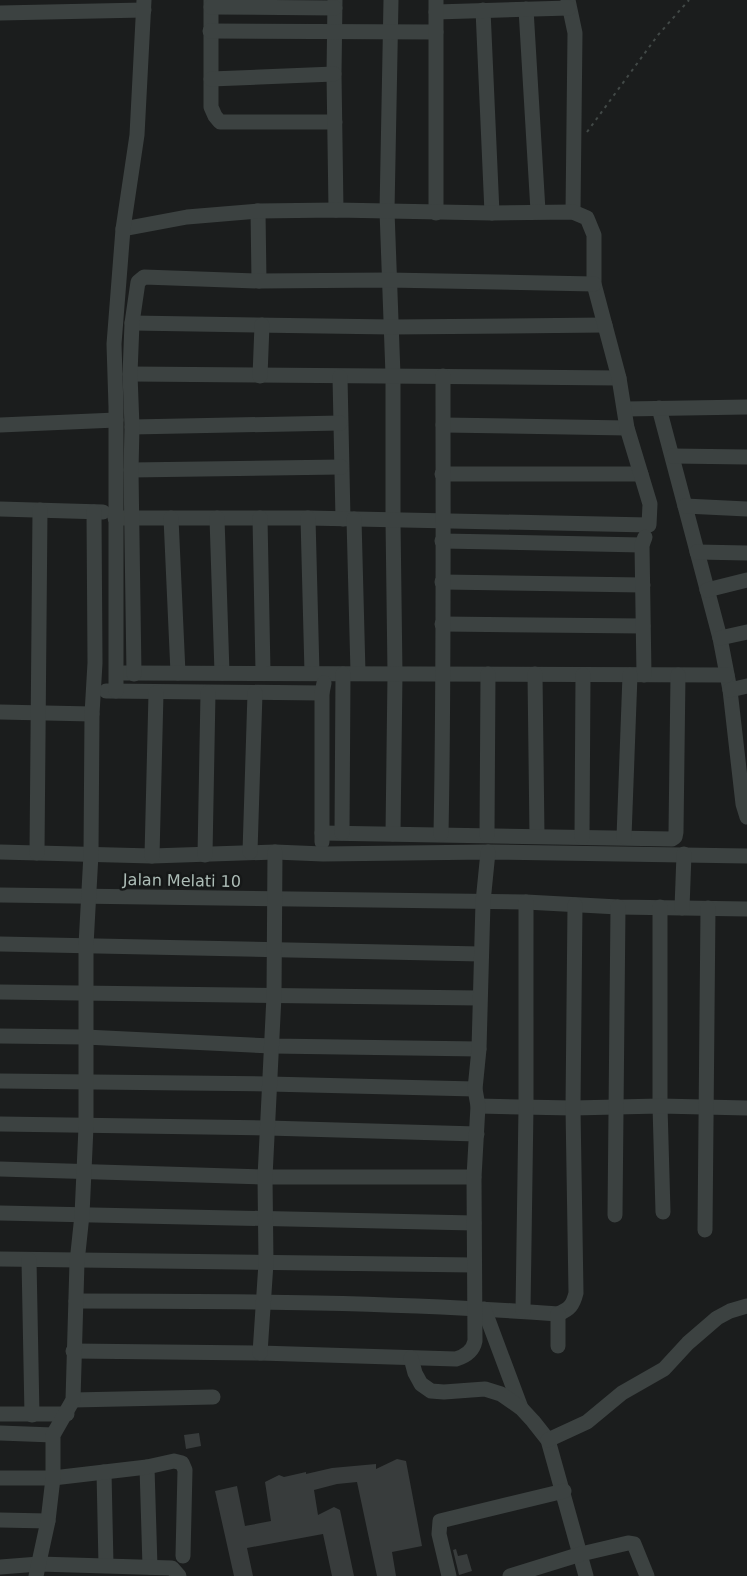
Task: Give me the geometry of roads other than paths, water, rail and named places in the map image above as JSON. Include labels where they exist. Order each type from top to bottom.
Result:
[{"type":"street","points":[[392,0],[387,211],[393,375],[395,674],[393,834]]},
{"type":"street","points":[[335,122],[220,122],[212,107],[211,4],[335,4],[336,210]]},
{"type":"street","points":[[435,213],[436,6],[483,10],[526,9],[568,4],[575,26],[573,212]]},
{"type":"street","points":[[0,13],[144,5],[137,135],[123,229],[114,344],[121,410],[115,515],[116,692]]},
{"type":"street","points":[[526,9],[538,211]]},
{"type":"street","points":[[483,10],[492,213]]},
{"type":"street","points":[[210,32],[392,31],[436,33]]},
{"type":"street","points":[[210,79],[334,74]]},
{"type":"street","points":[[123,229],[187,217],[258,211],[336,210],[435,213],[538,211],[573,212],[587,218],[594,235],[594,284],[619,378],[627,428],[650,504],[649,525],[642,545],[643,626],[624,837]]},
{"type":"street","points":[[258,211],[259,281]]},
{"type":"street","points":[[134,674],[132,426],[121,410],[130,374],[132,323],[135,290],[138,282],[144,277],[259,281],[388,280],[594,284]]},
{"type":"street","points":[[132,323],[392,327],[605,325]]},
{"type":"street","points":[[260,376],[262,325]]},
{"type":"street","points":[[130,374],[619,378]]},
{"type":"street","points":[[340,376],[341,467],[348,519],[351,674],[342,833]]},
{"type":"street","points":[[441,834],[444,674],[442,624],[443,376]]},
{"type":"street","points":[[625,409],[747,407]]},
{"type":"street","points":[[659,408],[720,638],[728,683],[741,734],[743,804],[747,817]]},
{"type":"street","points":[[0,425],[121,410]]},
{"type":"street","points":[[132,426],[340,423]]},
{"type":"street","points":[[443,425],[627,428]]},
{"type":"street","points":[[673,456],[747,457]]},
{"type":"street","points":[[131,470],[341,467]]},
{"type":"street","points":[[442,474],[641,474]]},
{"type":"street","points":[[685,506],[747,509]]},
{"type":"street","points":[[0,509],[94,512],[132,518],[308,518],[649,525]]},
{"type":"street","points":[[38,853],[40,510]]},
{"type":"street","points":[[37,1570],[48,1521],[53,1478],[53,1435],[70,1407],[77,1262],[82,1215],[86,1127],[86,945],[91,854],[95,645],[94,512]]},
{"type":"street","points":[[171,518],[178,673]]},
{"type":"street","points":[[217,518],[222,673]]},
{"type":"street","points":[[260,518],[263,672]]},
{"type":"street","points":[[308,518],[322,693],[323,855]]},
{"type":"street","points":[[442,541],[642,545]]},
{"type":"street","points":[[697,552],[747,553]]},
{"type":"street","points":[[707,590],[747,580]]},
{"type":"street","points":[[442,582],[643,585]]},
{"type":"street","points":[[442,624],[643,626]]},
{"type":"street","points":[[720,638],[747,632]]},
{"type":"street","points":[[95,645],[115,645]]},
{"type":"street","points":[[115,672],[134,674],[263,672],[678,675],[747,686]]},
{"type":"street","points":[[487,835],[488,674]]},
{"type":"street","points":[[535,674],[537,836]]},
{"type":"street","points":[[582,837],[583,675]]},
{"type":"street","points":[[322,833],[667,839],[675,837],[678,675]]},
{"type":"street","points":[[94,690],[156,693],[322,693]]},
{"type":"street","points":[[152,856],[156,693]]},
{"type":"street","points":[[205,855],[208,693]]},
{"type":"street","points":[[250,852],[255,693]]},
{"type":"street","points":[[0,712],[92,714]]},
{"type":"street","points":[[0,852],[152,856],[250,852],[323,855],[488,852],[747,856]]},
{"type":"street","points":[[260,1353],[266,1263],[265,1177],[274,996],[275,852]]},
{"type":"street","points":[[488,852],[483,902],[479,1049],[475,1089],[477,1134],[474,1177],[474,1265],[480,1308],[521,1408]]},
{"type":"street","points":[[682,908],[684,855]]},
{"type":"street","name":"Jalan Melati 10","points":[[0,895],[526,902],[618,907],[747,909]]},
{"type":"street","points":[[523,1311],[526,902]]},
{"type":"street","points":[[76,1301],[263,1302],[480,1308],[558,1314],[569,1310],[576,1293],[573,1108],[575,905]]},
{"type":"street","points":[[615,1215],[618,907]]},
{"type":"street","points":[[660,907],[660,1106],[663,1212]]},
{"type":"street","points":[[705,1230],[708,908]]},
{"type":"street","points":[[0,944],[481,954]]},
{"type":"street","points":[[0,992],[479,998]]},
{"type":"street","points":[[0,1036],[85,1037],[272,1046],[479,1049]]},
{"type":"street","points":[[0,1081],[475,1089]]},
{"type":"street","points":[[477,1106],[747,1108]]},
{"type":"street","points":[[0,1124],[477,1134]]},
{"type":"street","points":[[0,1169],[265,1177],[474,1177]]},
{"type":"street","points":[[0,1213],[474,1223]]},
{"type":"street","points":[[0,1259],[77,1262],[474,1265]]},
{"type":"street","points":[[29,1260],[32,1415]]},
{"type":"street","points":[[548,1440],[587,1422],[622,1393],[664,1369],[688,1343],[717,1318],[742,1306],[747,1306]]},
{"type":"street","points":[[73,1351],[260,1353],[456,1359],[465,1356],[474,1345],[480,1308]]},
{"type":"street","points":[[558,1314],[558,1346]]},
{"type":"street","points":[[411,1358],[421,1384],[431,1391],[485,1389],[501,1394],[521,1408],[548,1440],[586,1576]]},
{"type":"street","points":[[0,1414],[32,1415],[70,1407],[213,1397]]},
{"type":"street","points":[[0,1433],[53,1435]]},
{"type":"street","points":[[0,1478],[53,1478],[147,1467],[174,1461],[182,1463],[185,1470],[183,1556]]},
{"type":"street","points":[[139,1569],[147,1467]]},
{"type":"street","points":[[104,1472],[106,1565]]},
{"type":"street","points":[[449,1576],[439,1534],[440,1521],[564,1491]]},
{"type":"street","points":[[0,1520],[48,1521]]},
{"type":"street","points":[[510,1576],[529,1573],[581,1554],[628,1543],[634,1544],[647,1576]]},
{"type":"street","points":[[0,1567],[79,1571],[106,1565],[139,1569],[172,1568],[178,1576]]}]
